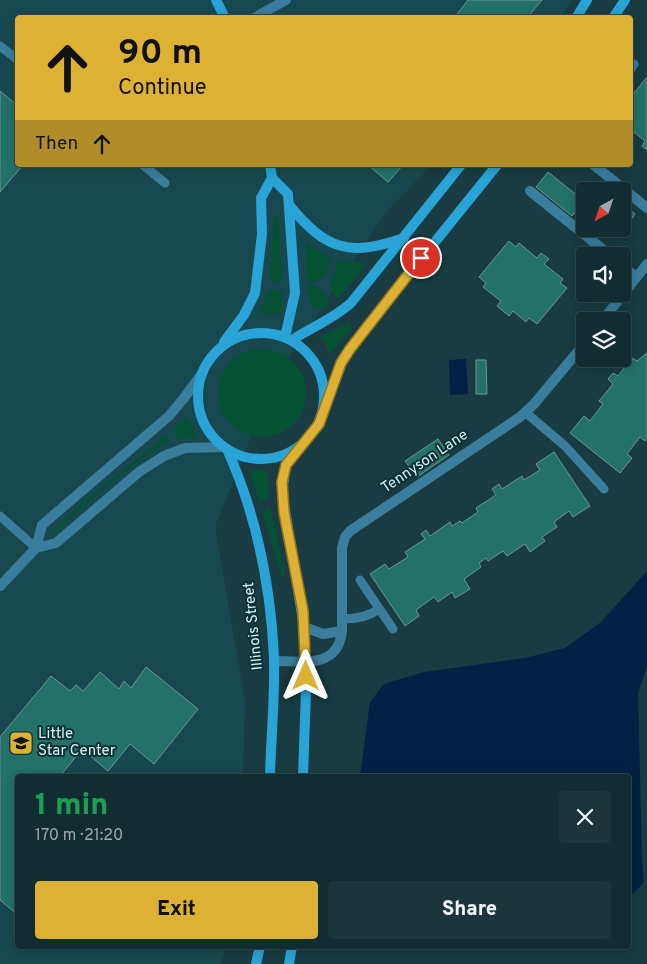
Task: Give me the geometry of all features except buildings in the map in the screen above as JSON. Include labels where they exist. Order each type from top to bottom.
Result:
[{"type":"street","points":[[216,0],[224,15]]},
{"type":"street","points":[[259,15],[286,0]]},
{"type":"street","points":[[578,15],[587,0]]},
{"type":"street","points":[[615,15],[625,0]]},
{"type":"street","points":[[270,167],[272,178],[288,194],[290,205],[295,293],[288,338]]},
{"type":"street","points":[[288,338],[339,314],[351,304],[459,167]]},
{"type":"street","points":[[303,774],[306,662],[304,627],[282,492],[286,465],[293,454],[311,436],[324,410],[341,363],[355,342],[495,167]]},
{"type":"street","points":[[596,167],[647,208]]},
{"type":"street","points":[[0,586],[36,548],[42,525],[169,416],[244,315],[255,294],[262,234],[261,198],[272,178]]},
{"type":"street","points":[[530,191],[600,247]]},
{"type":"street","points":[[290,205],[317,234],[339,247],[366,248],[405,237]]},
{"type":"street","points":[[609,312],[647,264]]},
{"type":"street","points":[[631,273],[636,277]]},
{"type":"street","points":[[220,348],[232,340],[253,333],[268,333],[288,338],[311,356],[319,368],[324,382],[324,410]]},
{"type":"street","name":"Tennyson Lane","points":[[274,661],[306,662],[323,660],[336,651],[341,642],[343,619],[342,548],[345,537],[350,531],[525,412],[576,353]]},
{"type":"street","points":[[203,372],[198,396],[201,413],[207,429],[226,448]]},
{"type":"street","points":[[36,548],[56,543],[134,476],[164,456],[185,448],[226,448],[252,458],[278,457],[291,452],[311,436]]},
{"type":"street","name":"Illinois Street","points":[[226,448],[240,481],[260,554],[271,614],[274,661],[270,774]]},
{"type":"street","points":[[304,627],[323,634],[342,631]]},
{"type":"street","points":[[256,964],[259,949]]},
{"type":"street","points":[[289,964],[292,949]]},
{"type":"lane","points":[[0,46],[15,58]]},
{"type":"lane","points":[[145,167],[165,183]]},
{"type":"lane","points":[[525,412],[565,446],[604,488]]},
{"type":"lane","points":[[0,516],[36,548]]},
{"type":"lane","points":[[360,580],[393,629]]},
{"type":"lane","points":[[343,619],[372,614],[379,609]]},
{"type":"shaded area","points":[[0,0],[572,0],[562,15],[15,15],[15,167],[430,167],[385,213],[273,381],[215,527],[245,701],[243,774],[15,774],[15,949],[225,949],[221,964],[0,964]]},
{"type":"shaded area","points":[[466,359],[468,394],[450,395],[449,360]]},
{"type":"shaded area","points":[[647,571],[647,667],[638,693],[644,882],[634,893],[631,894],[631,774],[360,774],[370,702],[384,684],[424,672],[525,658],[565,648],[601,622]]},
{"type":"green space","points":[[278,215],[282,282],[270,281],[274,216]]},
{"type":"green space","points":[[306,243],[330,258],[328,269],[324,276],[317,281],[307,283]]},
{"type":"green space","points":[[339,261],[364,263],[366,265],[338,299],[332,291],[331,281]]},
{"type":"green space","points":[[314,286],[323,292],[330,305],[319,310],[312,307],[307,287]]},
{"type":"green space","points":[[269,290],[282,291],[283,313],[259,314]]},
{"type":"green space","points":[[348,323],[352,327],[330,354],[321,336]]},
{"type":"green space","points":[[262,349],[279,352],[287,356],[299,368],[303,376],[306,393],[303,410],[299,418],[287,430],[279,434],[262,437],[245,434],[237,430],[225,418],[221,410],[218,393],[221,376],[225,368],[237,356],[245,352]]},
{"type":"green space","points":[[187,417],[198,437],[178,439],[173,430]]},
{"type":"green space","points":[[166,436],[168,442],[148,454],[103,489],[51,536],[48,536],[80,505]]},
{"type":"green space","points":[[252,470],[268,471],[268,498],[259,501],[250,473]]},
{"type":"green space","points":[[270,507],[284,570],[285,576],[282,577],[262,510]]},
{"type":"place","name":"Little Star Center","points":[[21,743]]},
{"type":"route","points":[[306,676],[303,611],[283,503],[282,482],[286,465],[319,424],[341,363],[350,349],[421,258]]}]
